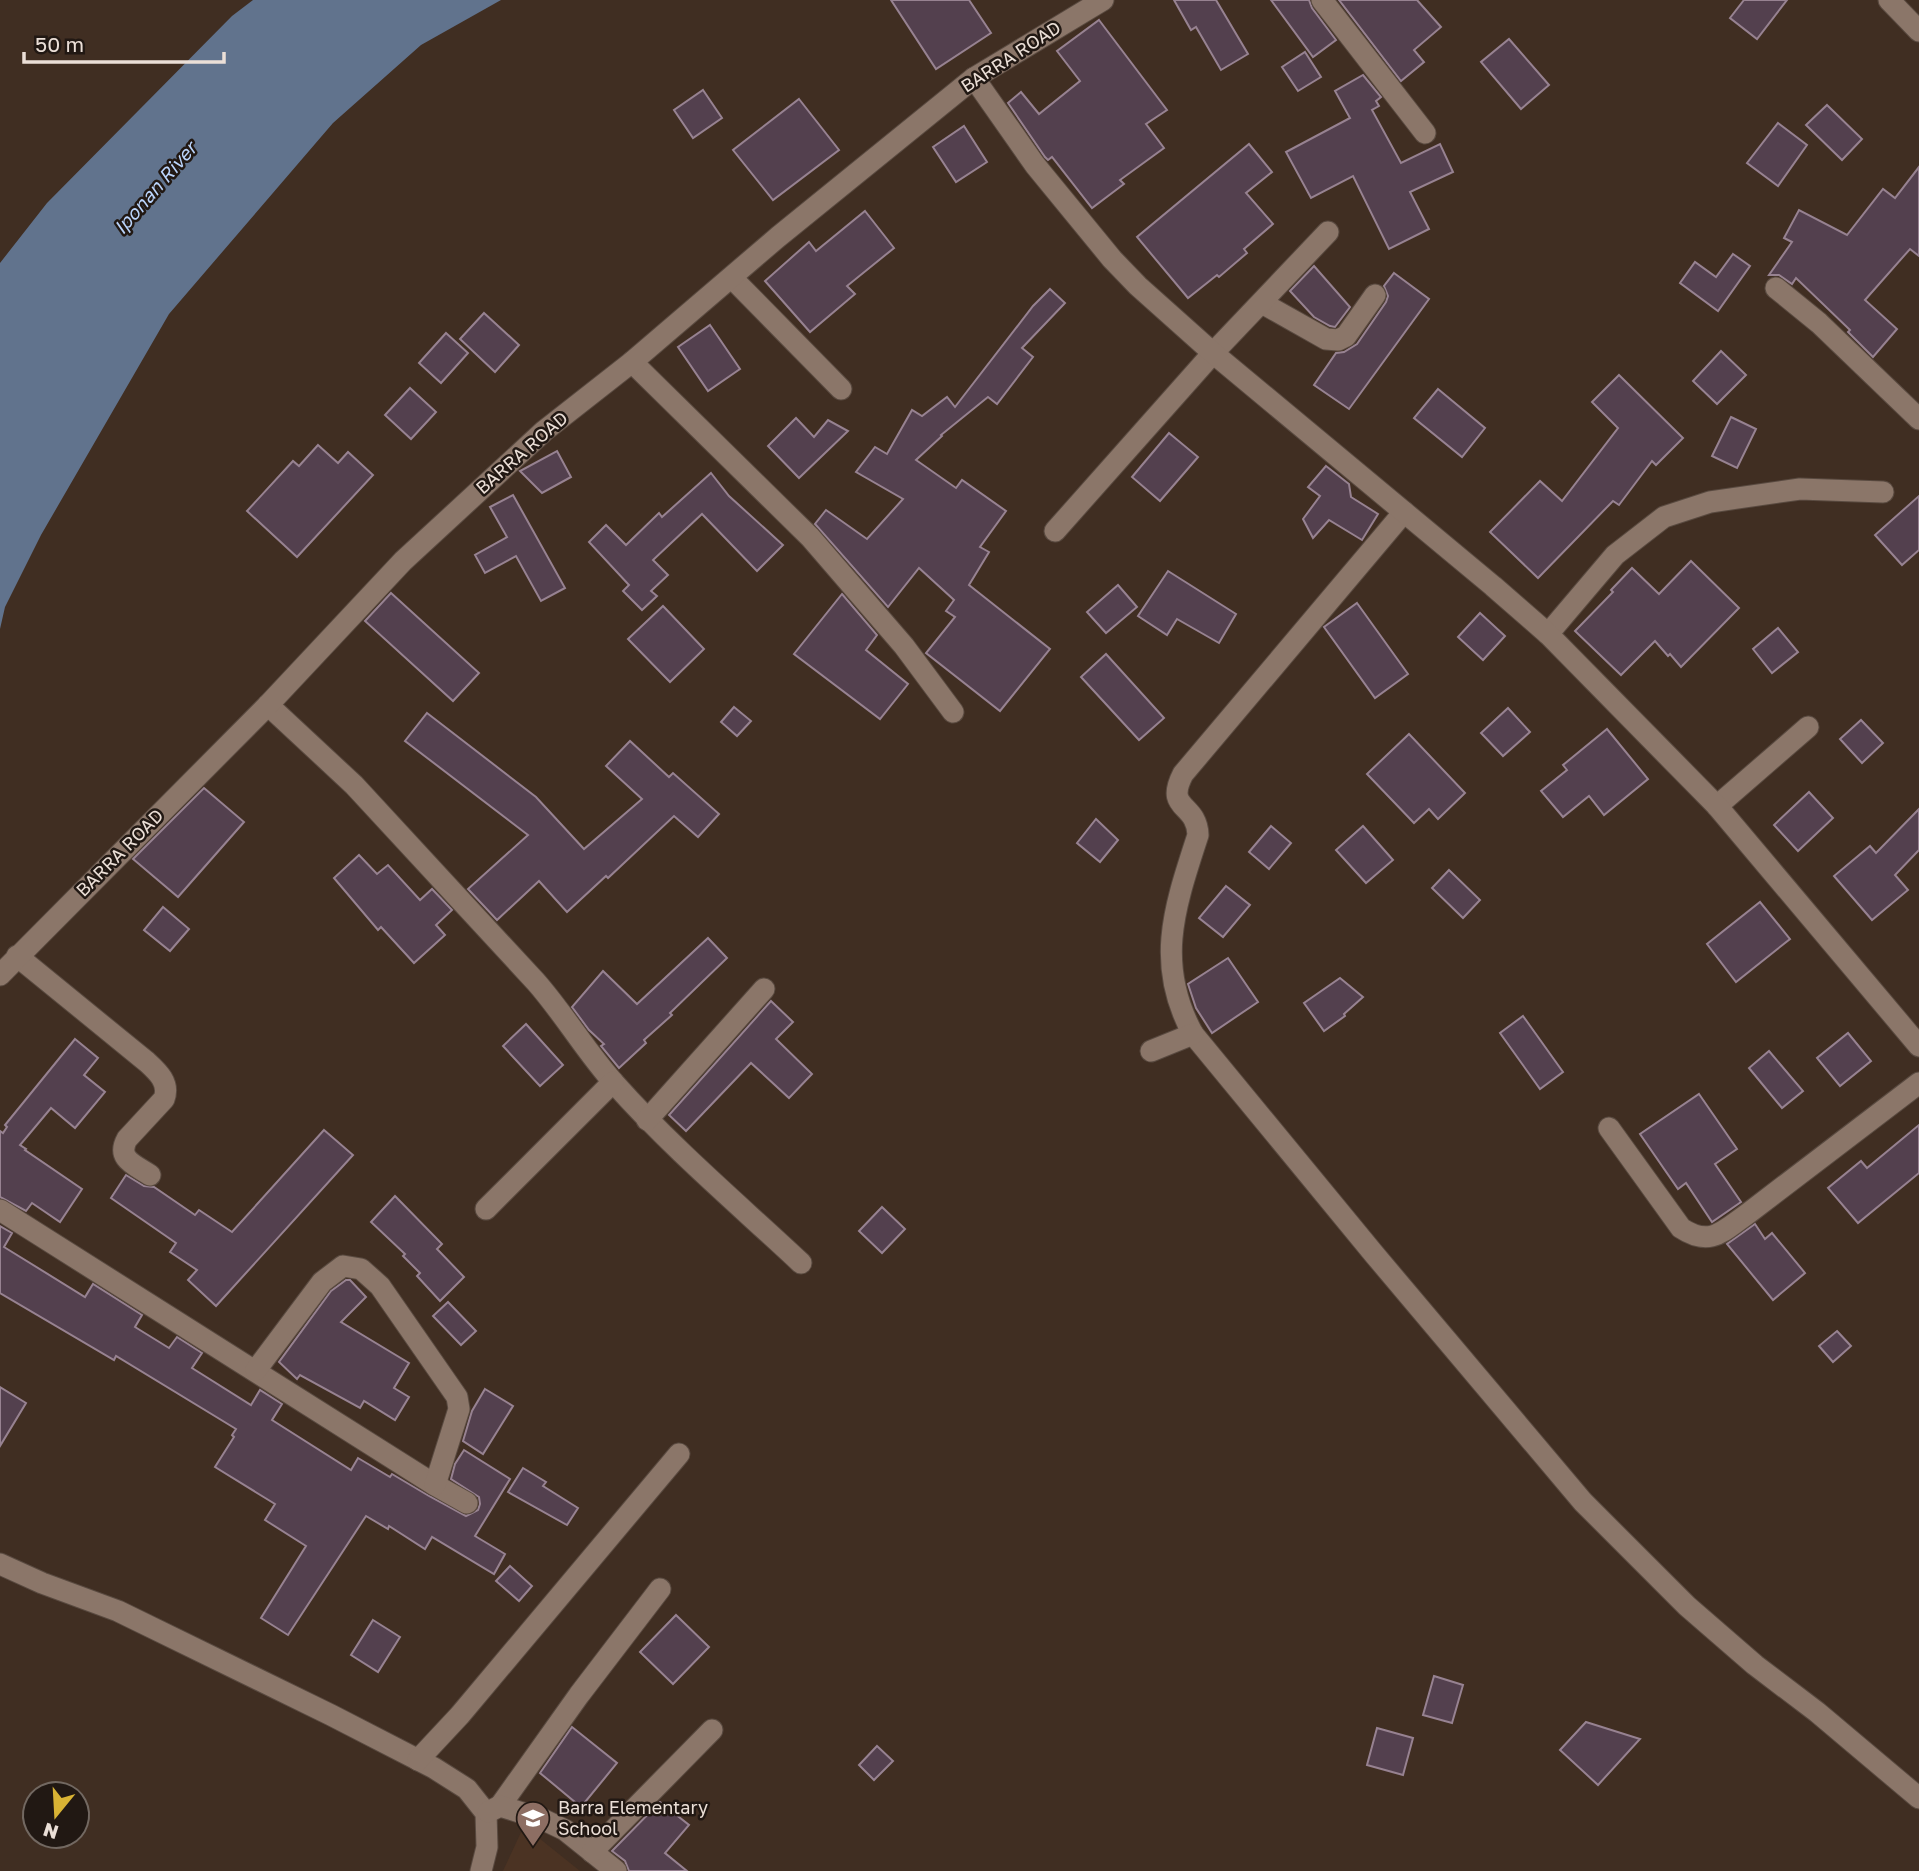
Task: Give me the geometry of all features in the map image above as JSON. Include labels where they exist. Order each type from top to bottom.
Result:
[{"type":"street","name":"BARRA ROAD","points":[[0,975],[268,705],[403,561],[544,431],[632,362],[974,78],[1103,0]]},
{"type":"street","points":[[1322,0],[1425,133]]},
{"type":"street","points":[[1898,3],[1919,31]]},
{"type":"street","points":[[974,78],[1035,164],[1112,259],[1138,286],[1213,353],[1548,634],[1717,806],[1919,1046]]},
{"type":"street","points":[[1055,531],[1213,353],[1328,232]]},
{"type":"street","points":[[732,278],[841,389]]},
{"type":"street","points":[[1776,288],[1819,323],[1919,419]]},
{"type":"street","points":[[1262,303],[1326,339],[1338,340],[1346,336],[1375,295]]},
{"type":"street","points":[[632,362],[810,537],[904,646],[953,712]]},
{"type":"street","points":[[1548,634],[1615,555],[1664,517],[1710,502],[1800,489],[1882,492]]},
{"type":"street","points":[[1404,512],[1183,774],[1176,789],[1177,798],[1197,824],[1198,835],[1177,897],[1171,929],[1171,961],[1179,1003],[1193,1034],[1583,1502],[1687,1606],[1919,1798]]},
{"type":"street","points":[[268,705],[354,785],[527,972],[560,1009],[582,1045],[648,1120],[801,1263]]},
{"type":"street","points":[[1717,806],[1808,727]]},
{"type":"street","points":[[17,956],[147,1062],[165,1083],[167,1092],[164,1099],[123,1146],[122,1153],[125,1158],[150,1175]]},
{"type":"street","points":[[648,1120],[764,989]]},
{"type":"street","points":[[1151,1051],[1193,1034]]},
{"type":"street","points":[[486,1209],[613,1082]]},
{"type":"street","points":[[1609,1128],[1681,1228],[1693,1236],[1707,1238],[1718,1235],[1746,1215],[1919,1083]]},
{"type":"street","points":[[0,1210],[467,1503]]},
{"type":"street","points":[[256,1370],[322,1282],[343,1266],[361,1269],[380,1286],[457,1397],[459,1409],[435,1485]]},
{"type":"street","points":[[418,1760],[460,1715],[679,1454]]},
{"type":"street","points":[[0,1564],[42,1583],[118,1611],[331,1715],[418,1760],[467,1789],[493,1809],[542,1818],[565,1830],[616,1871]]},
{"type":"street","points":[[481,1871],[493,1809],[660,1589]]},
{"type":"street","points":[[592,1852],[712,1730]]},
{"type":"shaded area","name":"Barra Elementary School","points":[[524,1826],[580,1871],[503,1871]]},
{"type":"water","name":"Iponan River","points":[[253,0],[501,0],[421,45],[333,123],[169,314],[41,535],[5,607],[0,629],[0,263],[47,203],[232,16]]},
{"type":"building","points":[[891,0],[969,0],[991,33],[936,69]]},
{"type":"building","points":[[1174,0],[1216,0],[1248,54],[1221,70],[1196,27],[1191,30]]},
{"type":"building","points":[[1271,0],[1309,0],[1336,40],[1313,57]]},
{"type":"building","points":[[1339,0],[1417,0],[1441,27],[1414,50],[1424,62],[1401,81]]},
{"type":"building","points":[[1744,0],[1787,0],[1757,39],[1730,18]]},
{"type":"building","points":[[1099,20],[1167,110],[1146,124],[1164,148],[1120,180],[1124,184],[1092,208],[1052,157],[1048,160],[1045,157],[1008,103],[1021,92],[1039,114],[1080,81],[1057,51]]},
{"type":"building","points":[[1509,39],[1549,85],[1521,109],[1481,62]]},
{"type":"building","points":[[1305,52],[1321,77],[1298,91],[1282,67]]},
{"type":"building","points":[[1363,75],[1381,97],[1376,101],[1379,106],[1372,110],[1401,163],[1440,144],[1453,172],[1410,192],[1429,229],[1389,249],[1353,176],[1311,198],[1286,152],[1350,118],[1335,91]]},
{"type":"building","points":[[703,90],[722,118],[693,138],[674,110]]},
{"type":"building","points":[[799,99],[839,150],[773,200],[733,150]]},
{"type":"building","points":[[1827,105],[1862,139],[1842,160],[1806,125]]},
{"type":"building","points":[[1778,123],[1807,145],[1778,186],[1747,163]]},
{"type":"building","points":[[964,126],[987,162],[956,182],[933,147]]},
{"type":"building","points":[[1249,144],[1272,172],[1246,193],[1273,224],[1244,249],[1247,253],[1219,277],[1217,275],[1188,298],[1137,237]]},
{"type":"building","points":[[1919,167],[1919,256],[1910,249],[1865,300],[1897,329],[1873,357],[1848,332],[1850,330],[1796,278],[1792,284],[1779,275],[1769,275],[1792,242],[1784,238],[1799,210],[1847,235],[1883,189],[1895,198]]},
{"type":"building","points":[[865,211],[894,248],[847,286],[855,294],[810,332],[765,281],[809,242],[816,251]]},
{"type":"building","points":[[1733,254],[1750,266],[1718,311],[1680,283],[1695,262],[1716,277]]},
{"type":"building","points":[[1314,266],[1350,307],[1335,327],[1314,317],[1290,291]]},
{"type":"building","points":[[1394,273],[1429,299],[1349,409],[1314,385],[1336,353],[1344,352],[1357,344],[1386,302],[1388,296],[1384,286]]},
{"type":"building","points":[[1050,289],[1065,303],[1022,348],[1033,357],[997,404],[988,397],[941,435],[916,460],[956,488],[962,480],[1006,511],[980,547],[989,552],[969,585],[1050,649],[1000,711],[926,653],[955,617],[946,611],[954,600],[919,568],[888,607],[815,524],[826,510],[867,539],[903,499],[856,472],[875,447],[887,454],[912,410],[922,416],[947,397],[955,407],[1033,306]]},
{"type":"building","points":[[484,313],[519,345],[495,372],[460,339]]},
{"type":"building","points":[[710,325],[740,369],[708,391],[678,347]]},
{"type":"building","points":[[446,333],[468,353],[441,383],[419,363]]},
{"type":"building","points":[[1721,351],[1746,375],[1717,404],[1693,381]]},
{"type":"building","points":[[1619,375],[1683,438],[1656,465],[1652,461],[1619,505],[1613,501],[1538,578],[1490,532],[1540,481],[1562,501],[1618,428],[1592,402]]},
{"type":"building","points":[[410,388],[436,412],[411,439],[385,415]]},
{"type":"building","points":[[1438,389],[1485,428],[1462,457],[1414,418]]},
{"type":"building","points":[[1731,417],[1756,429],[1737,468],[1712,456]]},
{"type":"building","points":[[796,418],[814,437],[828,420],[848,431],[799,478],[768,446]]},
{"type":"building","points":[[1169,433],[1198,457],[1160,501],[1132,477]]},
{"type":"building","points":[[318,445],[338,463],[348,452],[373,475],[297,557],[247,511],[293,461],[299,466]]},
{"type":"building","points":[[557,451],[571,477],[542,493],[520,471]]},
{"type":"building","points":[[1326,466],[1349,484],[1351,497],[1378,514],[1362,540],[1329,520],[1313,538],[1303,519],[1320,496],[1308,487]]},
{"type":"building","points":[[711,473],[729,496],[783,545],[757,571],[702,514],[653,560],[668,575],[651,591],[657,596],[642,610],[623,591],[629,585],[589,542],[606,525],[626,545],[659,513],[662,517]]},
{"type":"building","points":[[513,495],[565,588],[541,601],[516,556],[485,573],[475,555],[507,537],[490,507]]},
{"type":"building","points":[[1919,496],[1919,550],[1902,565],[1875,535]]},
{"type":"building","points":[[1691,561],[1739,608],[1681,667],[1655,641],[1621,675],[1575,631],[1632,568],[1659,594]]},
{"type":"building","points":[[1168,571],[1236,614],[1219,643],[1177,619],[1167,635],[1138,616]]},
{"type":"building","points":[[1118,585],[1137,607],[1106,633],[1087,612]]},
{"type":"building","points":[[391,593],[479,673],[453,701],[365,621]]},
{"type":"building","points":[[842,594],[877,635],[866,650],[908,684],[880,719],[794,654]]},
{"type":"building","points":[[1357,603],[1408,674],[1375,698],[1324,627]]},
{"type":"building","points":[[663,606],[704,649],[670,682],[628,639]]},
{"type":"building","points":[[1480,613],[1505,636],[1483,660],[1458,637]]},
{"type":"building","points":[[1778,628],[1798,652],[1772,673],[1753,649]]},
{"type":"building","points":[[1106,654],[1164,718],[1139,740],[1081,677]]},
{"type":"building","points":[[734,707],[751,721],[737,736],[721,722]]},
{"type":"building","points":[[1508,708],[1530,732],[1503,756],[1481,733]]},
{"type":"building","points":[[427,713],[536,797],[584,849],[642,799],[606,766],[630,741],[669,777],[673,773],[719,814],[698,837],[674,816],[567,912],[539,881],[497,920],[468,889],[528,835],[405,741]]},
{"type":"building","points":[[1861,720],[1883,743],[1862,763],[1840,739]]},
{"type":"building","points":[[1607,729],[1648,779],[1604,815],[1589,796],[1563,817],[1541,791],[1567,770],[1563,765]]},
{"type":"building","points":[[1409,734],[1465,793],[1438,819],[1429,809],[1414,823],[1367,774]]},
{"type":"building","points":[[204,788],[244,822],[178,897],[133,859]]},
{"type":"building","points":[[1809,792],[1833,818],[1798,851],[1774,825]]},
{"type":"building","points":[[1919,809],[1919,850],[1895,875],[1908,890],[1872,920],[1834,876],[1870,846],[1876,853]]},
{"type":"building","points":[[1096,819],[1118,840],[1100,862],[1077,843]]},
{"type":"building","points":[[1271,826],[1291,843],[1269,869],[1249,852]]},
{"type":"building","points":[[1363,826],[1393,860],[1366,883],[1336,850]]},
{"type":"building","points":[[359,855],[377,874],[388,865],[420,900],[432,889],[452,910],[436,925],[445,935],[414,963],[381,927],[378,930],[334,878]]},
{"type":"building","points":[[1449,870],[1480,900],[1463,918],[1432,888]]},
{"type":"building","points":[[1226,886],[1250,905],[1223,937],[1199,918]]},
{"type":"building","points":[[1760,902],[1790,939],[1736,982],[1707,944]]},
{"type":"building","points":[[163,907],[189,929],[170,951],[144,930]]},
{"type":"building","points":[[708,938],[727,958],[670,1013],[672,1015],[644,1040],[646,1043],[619,1068],[601,1046],[604,1044],[589,1030],[572,1007],[603,971],[637,1004]]},
{"type":"building","points":[[1228,958],[1258,1002],[1212,1033],[1196,1008],[1188,984]]},
{"type":"building","points":[[1340,978],[1363,997],[1344,1014],[1345,1016],[1324,1031],[1304,1003]]},
{"type":"building","points":[[771,1001],[793,1022],[776,1039],[812,1074],[789,1098],[751,1063],[686,1131],[669,1115]]},
{"type":"building","points":[[1523,1016],[1563,1072],[1540,1089],[1500,1033]]},
{"type":"building","points":[[526,1024],[563,1065],[540,1086],[503,1046]]},
{"type":"building","points":[[1848,1033],[1871,1061],[1840,1086],[1817,1058]]},
{"type":"building","points":[[75,1039],[98,1058],[84,1075],[105,1092],[75,1128],[51,1108],[20,1145],[82,1189],[60,1222],[32,1203],[26,1211],[0,1197],[0,1131],[3,1133],[7,1127],[5,1125]]},
{"type":"building","points":[[1769,1051],[1803,1091],[1782,1108],[1749,1068]]},
{"type":"building","points":[[1699,1094],[1737,1149],[1715,1164],[1741,1202],[1712,1222],[1686,1183],[1678,1189],[1640,1134]]},
{"type":"building","points":[[1919,1125],[1919,1173],[1858,1223],[1828,1188],[1861,1161],[1867,1168]]},
{"type":"building","points":[[324,1130],[353,1155],[216,1306],[188,1280],[197,1270],[170,1252],[176,1243],[111,1198],[126,1175],[144,1186],[154,1187],[195,1215],[199,1210],[232,1232]]},
{"type":"building","points":[[395,1196],[442,1244],[437,1249],[464,1277],[440,1301],[417,1276],[420,1273],[403,1256],[405,1254],[371,1222]]},
{"type":"building","points":[[882,1207],[905,1229],[882,1253],[859,1231]]},
{"type":"building","points":[[1755,1224],[1765,1239],[1772,1233],[1805,1273],[1773,1300],[1727,1244]]},
{"type":"building","points":[[0,1226],[12,1233],[4,1247],[85,1297],[93,1284],[142,1315],[135,1327],[169,1348],[177,1337],[202,1353],[192,1368],[251,1405],[260,1390],[282,1404],[272,1420],[351,1470],[358,1458],[466,1516],[478,1510],[480,1504],[479,1497],[451,1479],[455,1464],[464,1450],[510,1479],[475,1536],[505,1554],[494,1574],[432,1537],[425,1549],[389,1526],[388,1529],[366,1516],[288,1635],[261,1618],[306,1546],[265,1520],[275,1504],[215,1467],[234,1437],[232,1435],[236,1429],[116,1356],[114,1360],[0,1293]]},
{"type":"building","points":[[350,1280],[366,1297],[341,1322],[409,1363],[394,1388],[409,1397],[395,1420],[364,1401],[360,1408],[300,1375],[297,1379],[279,1362],[331,1291]]},
{"type":"building","points":[[448,1302],[476,1331],[461,1345],[433,1316]]},
{"type":"building","points":[[1837,1331],[1851,1346],[1833,1362],[1819,1346]]},
{"type":"building","points":[[0,1387],[26,1403],[0,1446]]},
{"type":"building","points":[[485,1389],[513,1406],[483,1454],[463,1441],[472,1411]]},
{"type":"building","points":[[523,1468],[546,1482],[543,1486],[578,1508],[567,1525],[508,1492]]},
{"type":"building","points":[[510,1566],[532,1586],[519,1601],[496,1581]]},
{"type":"building","points":[[676,1615],[709,1647],[673,1684],[640,1652]]},
{"type":"building","points":[[373,1620],[400,1637],[378,1672],[351,1655]]},
{"type":"building","points":[[1434,1676],[1463,1685],[1452,1723],[1423,1715]]},
{"type":"building","points":[[1586,1722],[1640,1739],[1598,1785],[1560,1750]]},
{"type":"building","points":[[572,1727],[617,1763],[581,1807],[540,1773]]},
{"type":"building","points":[[1377,1728],[1413,1738],[1403,1775],[1367,1765]]},
{"type":"building","points":[[877,1746],[893,1761],[874,1780],[859,1765]]},
{"type":"building","points":[[660,1802],[689,1825],[665,1853],[687,1871],[629,1871],[625,1861],[612,1851]]},
{"type":"place","name":"Barra Elementary School","points":[[533,1848]]}]
